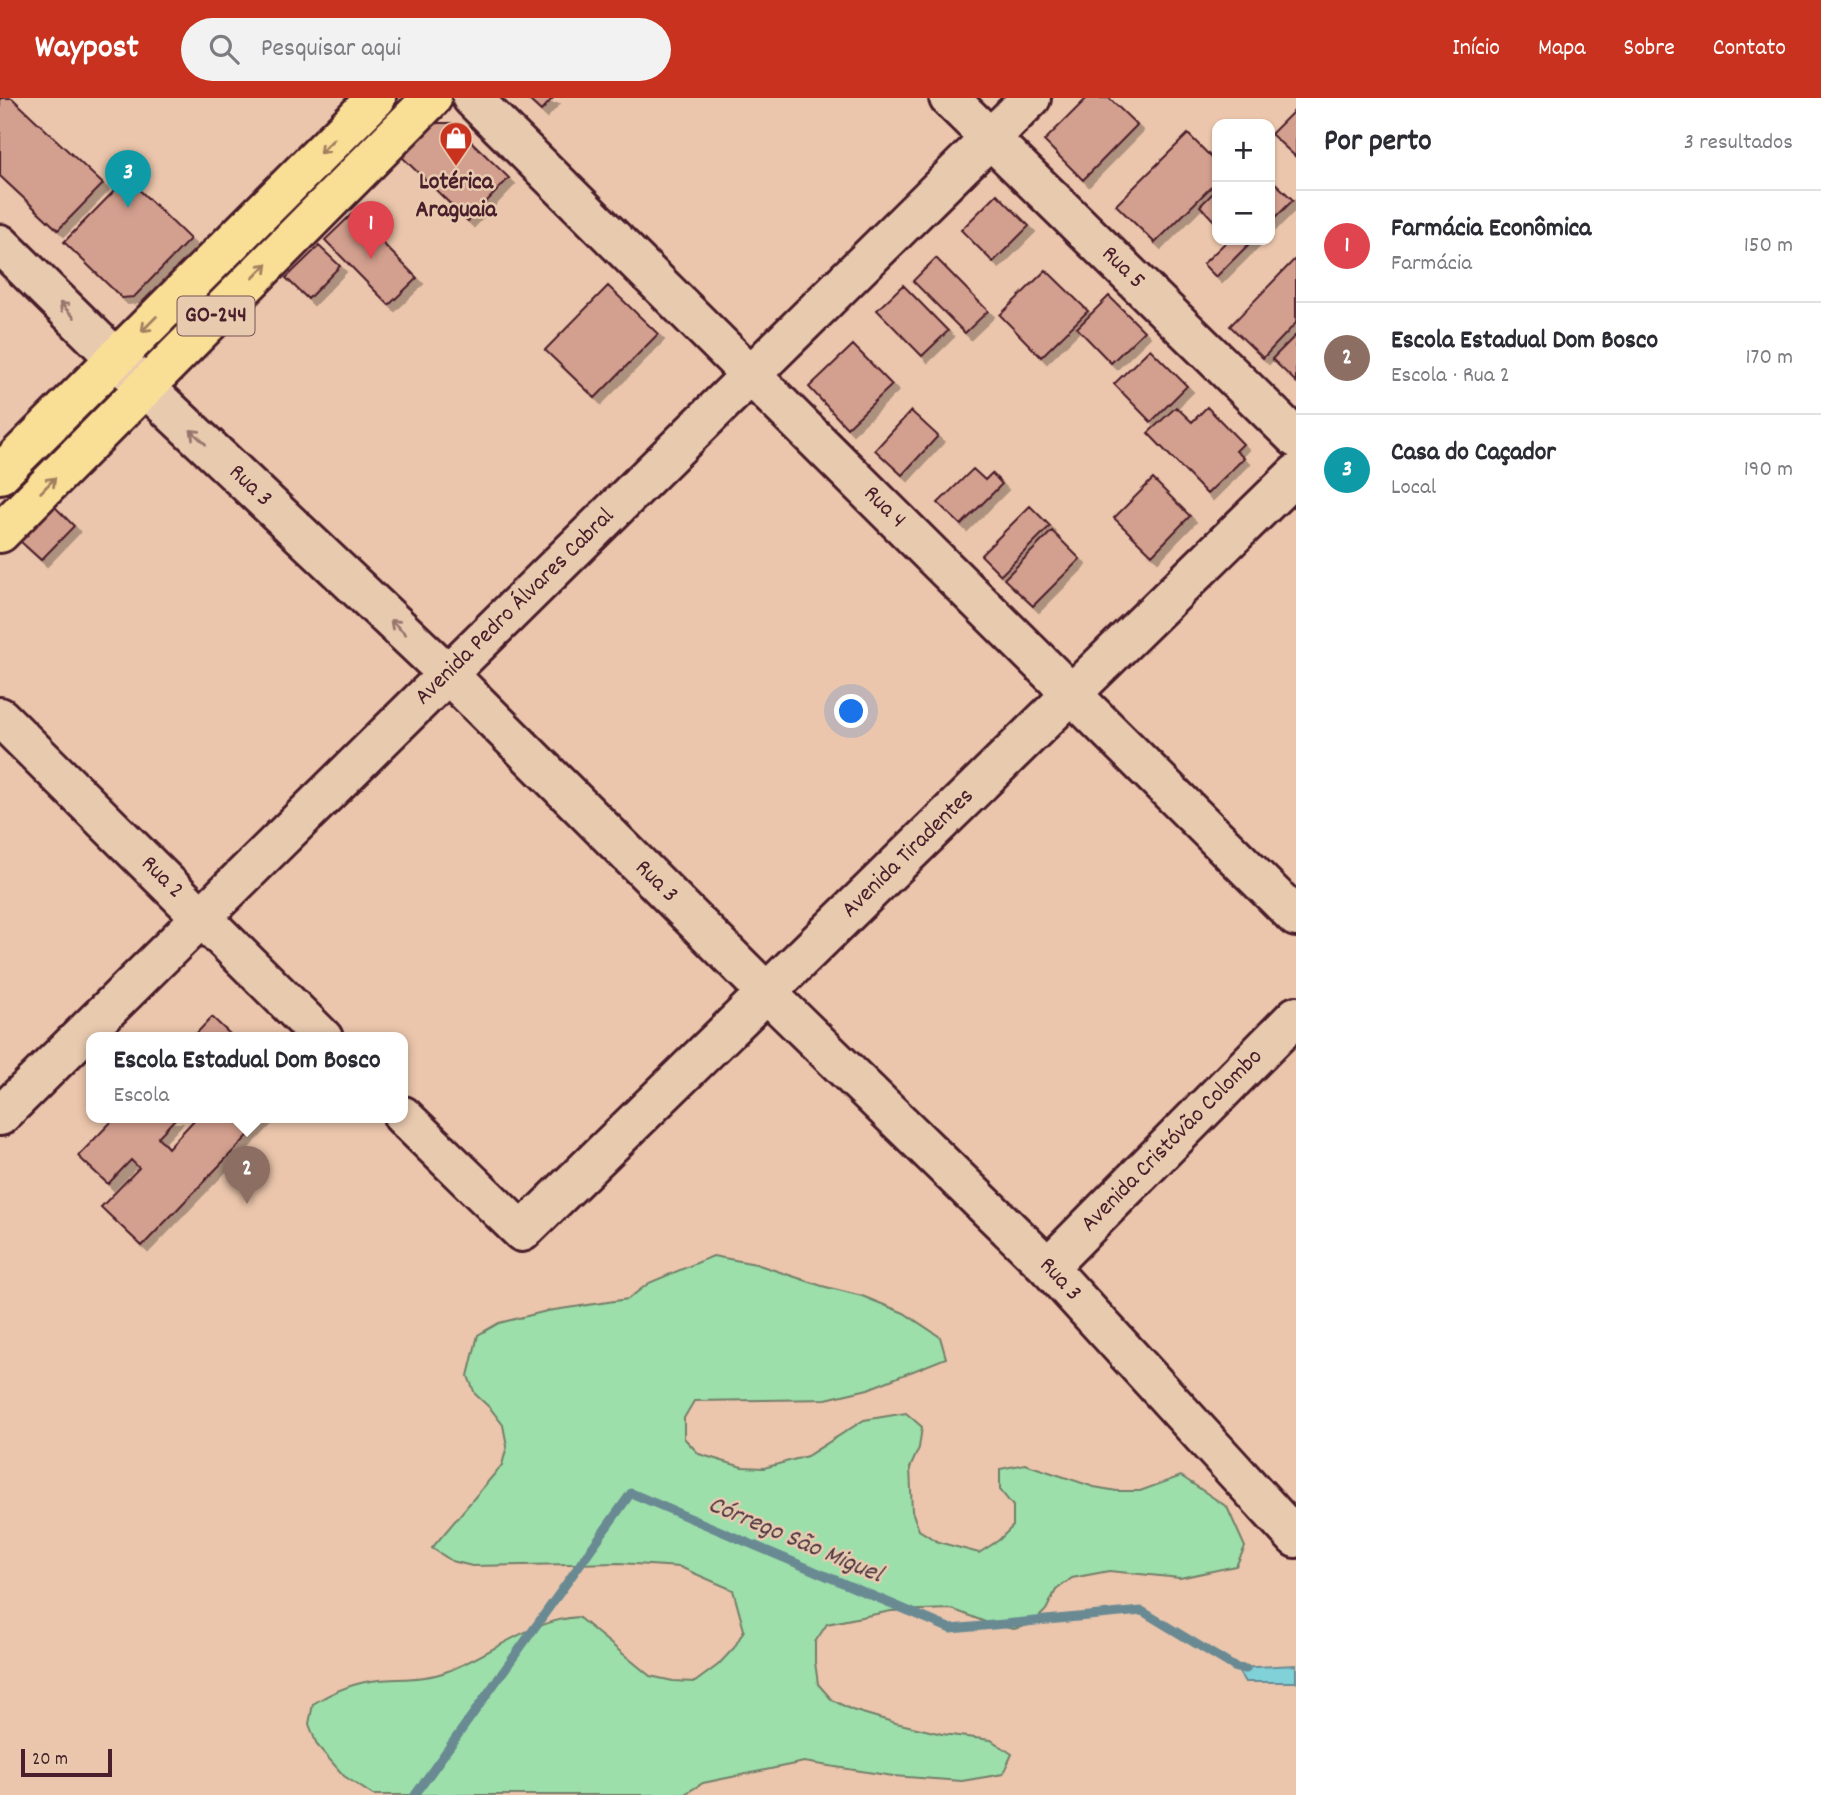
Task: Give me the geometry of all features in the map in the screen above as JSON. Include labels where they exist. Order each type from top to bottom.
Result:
[{"type":"main road","name":"GO-244","points":[[0,474],[376,98]]},
{"type":"main road","name":"GO-244","points":[[0,533],[432,98]]},
{"type":"street","name":"Rua 4","points":[[472,98],[1296,917]]},
{"type":"street","name":"Rua 5","points":[[948,98],[1296,438]]},
{"type":"street","name":"Avenida Pedro Álvares Cabral","points":[[0,1116],[1031,98]]},
{"type":"street","name":"Rua 3","points":[[0,244],[145,387],[448,674],[766,993],[1048,1267],[1296,1538]]},
{"type":"street","name":"Avenida Tiradentes","points":[[408,1121],[522,1232],[1296,474]]},
{"type":"street","name":"Rua 2","points":[[0,717],[317,1032]]},
{"type":"street","name":"Avenida Cristóvão Colombo","points":[[1048,1267],[1296,1016]]},
{"type":"green space","points":[[713,1256],[756,1264],[862,1296],[904,1313],[940,1337],[946,1358],[868,1389],[826,1399],[694,1401],[684,1418],[684,1438],[699,1454],[742,1467],[764,1468],[807,1456],[864,1420],[906,1413],[922,1427],[919,1448],[910,1468],[912,1511],[919,1530],[938,1542],[979,1553],[999,1540],[1013,1526],[1013,1506],[1000,1490],[1000,1469],[1025,1464],[1094,1487],[1117,1491],[1140,1491],[1181,1476],[1227,1507],[1245,1547],[1236,1566],[1180,1578],[1109,1571],[1072,1578],[1056,1590],[1046,1610],[1032,1624],[1014,1629],[993,1625],[952,1609],[891,1611],[827,1624],[815,1642],[815,1662],[818,1684],[832,1700],[852,1710],[896,1723],[942,1734],[991,1740],[1012,1754],[1003,1774],[962,1781],[893,1776],[804,1762],[703,1783],[683,1795],[373,1795],[344,1776],[317,1745],[309,1724],[313,1704],[353,1685],[440,1674],[465,1664],[527,1631],[578,1617],[650,1676],[673,1681],[695,1682],[718,1665],[734,1648],[744,1630],[733,1590],[680,1567],[619,1563],[472,1566],[452,1561],[432,1548],[502,1465],[507,1446],[503,1425],[475,1394],[468,1376],[478,1335],[499,1323],[547,1311],[628,1299],[649,1283]]},
{"type":"water","points":[[1296,1665],[1296,1682],[1245,1682],[1236,1668]]},
{"type":"building","points":[[0,98],[12,98],[103,184],[58,230],[0,176]]},
{"type":"building","points":[[527,98],[553,98],[541,111]]},
{"type":"building","points":[[1087,98],[1109,98],[1137,125],[1083,180],[1044,141]]},
{"type":"building","points":[[1296,109],[1296,157],[1275,138],[1275,130]]},
{"type":"building","name":"Lotérica Araguaia","points":[[435,123],[452,123],[509,178],[468,221],[402,157]]},
{"type":"building","points":[[1188,134],[1212,158],[1212,186],[1155,243],[1116,205]]},
{"type":"building","points":[[127,178],[190,239],[134,297],[122,298],[64,242]]},
{"type":"building","points":[[1275,183],[1293,200],[1275,218]]},
{"type":"building","points":[[997,194],[1029,226],[993,262],[961,230]]},
{"type":"building","points":[[1212,194],[1212,219],[1200,206]]},
{"type":"building","points":[[353,213],[417,278],[389,305],[325,240]]},
{"type":"building","points":[[1223,245],[1248,245],[1216,277],[1203,264]]},
{"type":"building","points":[[319,246],[340,266],[308,299],[286,278]]},
{"type":"building","points":[[936,258],[988,311],[965,333],[913,281]]},
{"type":"building","points":[[1294,260],[1296,323],[1263,358],[1230,326]]},
{"type":"building","points":[[1046,270],[1088,311],[1041,357],[1000,315]]},
{"type":"building","points":[[903,285],[948,331],[922,356],[877,310]]},
{"type":"building","points":[[608,286],[658,334],[595,398],[545,350]]},
{"type":"building","points":[[1109,296],[1144,331],[1111,363],[1077,328]]},
{"type":"building","points":[[1296,335],[1296,382],[1272,359]]},
{"type":"building","points":[[853,345],[892,385],[847,428],[809,387]]},
{"type":"building","points":[[1150,349],[1187,386],[1151,422],[1114,384]]},
{"type":"building","points":[[1176,407],[1192,422],[1207,407],[1243,444],[1236,451],[1244,458],[1207,494],[1148,433]]},
{"type":"building","points":[[911,411],[938,436],[902,475],[875,450]]},
{"type":"building","points":[[973,469],[985,480],[992,473],[1002,484],[961,525],[938,503]]},
{"type":"building","points":[[1153,479],[1190,516],[1152,555],[1114,518]]},
{"type":"building","points":[[54,506],[74,526],[41,560],[20,541]]},
{"type":"building","points":[[1030,506],[1050,526],[1001,575],[981,555]]},
{"type":"building","points":[[1052,531],[1080,559],[1033,606],[1004,579]]},
{"type":"building","points":[[212,1017],[228,1032],[198,1032]]},
{"type":"building","points":[[110,1123],[171,1123],[158,1137],[168,1148],[191,1123],[260,1123],[142,1246],[101,1207],[139,1168],[131,1160],[108,1184],[78,1156]]},
{"type":"waterway","name":"Córrego São Miguel","points":[[415,1795],[631,1493],[951,1629],[1142,1611],[1236,1668],[1246,1669]]},
{"type":"place","name":"Lotérica Araguaia","points":[[456,168]]},
{"type":"place","name":"Casa do Caçador","points":[[128,208]]},
{"type":"place","name":"Farmácia Econômica","points":[[371,259]]},
{"type":"place","name":"Escola Estadual Dom Bosco","points":[[247,1204]]}]
